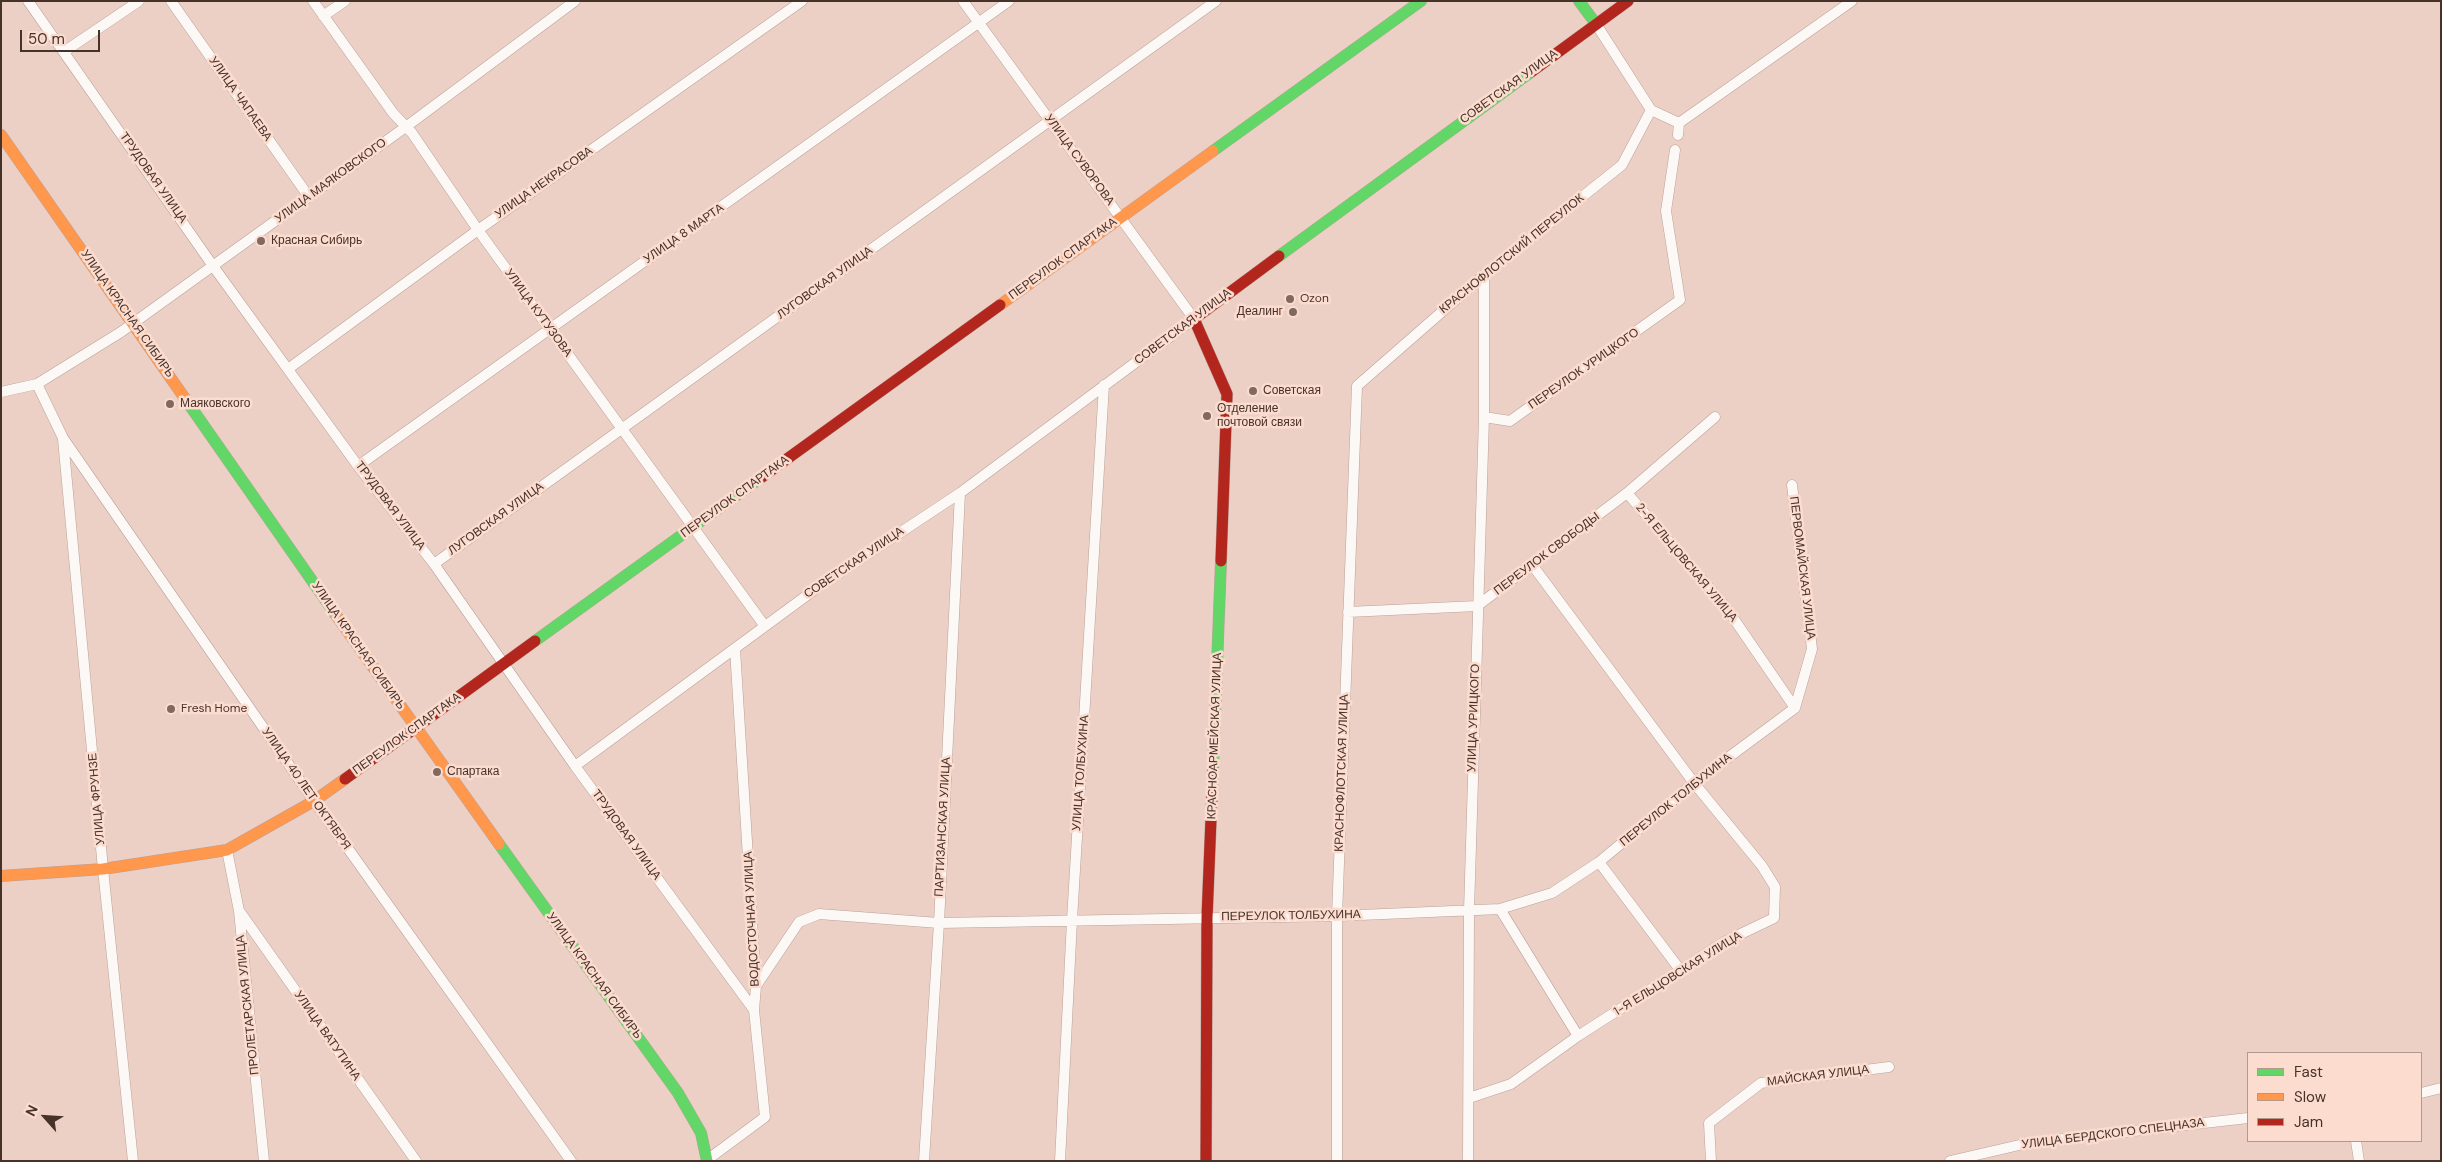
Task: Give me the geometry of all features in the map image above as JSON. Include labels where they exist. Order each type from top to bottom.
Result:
[{"type":"street","name":"ТРУДОВАЯ УЛИЦА","points":[[28,1],[65,51],[213,266],[358,466],[434,564],[575,766],[754,1010]]},
{"type":"street","points":[[65,51],[139,1]]},
{"type":"street","name":"УЛИЦА ЧАПАЕВА","points":[[171,1],[309,197]]},
{"type":"street","name":"УЛИЦА КУТУЗОВА","points":[[313,1],[393,113],[407,126],[478,230],[764,625]]},
{"type":"street","points":[[324,16],[345,1]]},
{"type":"street","name":"УЛИЦА МАЯКОВСКОГО","points":[[1,392],[37,384],[133,324],[407,126],[575,1]]},
{"type":"street","name":"УЛИЦА НЕКРАСОВА","points":[[288,369],[478,230],[802,1]]},
{"type":"street","name":"УЛИЦА СУВОРОВА","points":[[963,1],[1194,319]]},
{"type":"street","name":"УЛИЦА 8 МАРТА","points":[[358,466],[1009,1]]},
{"type":"street","name":"ЛУГОВСКАЯ УЛИЦА","points":[[434,564],[1216,1]]},
{"type":"street","name":"ПЕРЕУЛОК СПАРТАКА","points":[[1,876],[103,869],[226,850],[314,801],[505,665],[1120,217],[1421,1]]},
{"type":"street","points":[[1579,1],[1596,24],[1650,110],[1679,123]]},
{"type":"street","name":"СОВЕТСКАЯ УЛИЦА","points":[[575,766],[735,649],[764,625],[960,493],[1104,385],[1628,1]]},
{"type":"street","points":[[1679,123],[1852,1]]},
{"type":"street","name":"КРАСНОФЛОТСКИЙ ПЕРЕУЛОК","points":[[1357,386],[1484,275],[1622,165],[1650,110]]},
{"type":"street","points":[[1678,135],[1679,123]]},
{"type":"street","name":"УЛИЦА КРАСНАЯ СИБИРЬ","points":[[1,135],[415,728],[678,1093],[701,1132],[707,1161]]},
{"type":"street","name":"ПЕРЕУЛОК УРИЦКОГО","points":[[1484,417],[1510,422],[1680,300],[1666,211],[1675,150]]},
{"type":"street","name":"УЛИЦА УРИЦКОГО","points":[[1468,1161],[1469,911],[1484,417],[1484,275]]},
{"type":"street","name":"КРАСНОАРМЕЙСКАЯ УЛИЦА","points":[[1194,319],[1216,365],[1227,394],[1207,918],[1206,1161]]},
{"type":"street","name":"УЛИЦА 40 ЛЕТ ОКТЯБРЯ","points":[[37,384],[63,438],[314,801],[571,1161]]},
{"type":"street","name":"УЛИЦА ТОЛБУХИНА","points":[[1060,1161],[1072,920],[1104,385]]},
{"type":"street","name":"КРАСНОФЛОТСКАЯ УЛИЦА","points":[[1337,1161],[1337,916],[1357,386]]},
{"type":"street","name":"ПЕРЕУЛОК СВОБОДЫ","points":[[1478,606],[1627,493],[1715,417]]},
{"type":"street","name":"УЛИЦА ФРУНЗЕ","points":[[63,438],[103,869],[133,1161]]},
{"type":"street","name":"ПЕРВОМАЙСКАЯ УЛИЦА","points":[[1792,485],[1812,649],[1796,708]]},
{"type":"street","name":"ПАРТИЗАНСКАЯ УЛИЦА","points":[[924,1161],[960,493]]},
{"type":"street","name":"2-Я ЕЛЬЦОВСКАЯ УЛИЦА","points":[[1627,493],[1725,606],[1796,708]]},
{"type":"street","name":"1-Я ЕЛЬЦОВСКАЯ УЛИЦА","points":[[1468,1098],[1511,1084],[1578,1036],[1724,942],[1774,918],[1774,887],[1762,866],[1694,783],[1533,566]]},
{"type":"street","points":[[1348,612],[1478,606]]},
{"type":"street","name":"ВОДОСТОЧНАЯ УЛИЦА","points":[[707,1161],[765,1117],[754,1010],[756,986],[735,649]]},
{"type":"street","name":"ПЕРЕУЛОК ТОЛБУХИНА","points":[[756,986],[799,922],[819,914],[938,923],[1337,916],[1500,909],[1552,893],[1599,862],[1694,783],[1796,708]]},
{"type":"street","name":"ПРОЛЕТАРСКАЯ УЛИЦА","points":[[226,850],[239,911],[264,1161]]},
{"type":"street","points":[[1599,862],[1681,971]]},
{"type":"street","points":[[1500,909],[1578,1036]]},
{"type":"street","name":"УЛИЦА ВАТУТИНА","points":[[239,911],[416,1161]]},
{"type":"street","name":"МАЙСКАЯ УЛИЦА","points":[[1711,1161],[1709,1123],[1761,1083],[1889,1067]]},
{"type":"street","points":[[2422,1092],[2441,1088]]},
{"type":"street","name":"УЛИЦА БЕРДСКОГО СПЕЦНАЗА","points":[[1950,1161],[2028,1143],[2247,1118]]},
{"type":"street","points":[[2356,1142],[2359,1161]]},
{"type":"traffic: fast","points":[[1213,151],[1421,1]]},
{"type":"traffic: fast","points":[[1579,1],[1596,24]]},
{"type":"traffic: fast","points":[[1279,256],[1531,72]]},
{"type":"traffic: fast","points":[[186,400],[336,615]]},
{"type":"traffic: fast","points":[[535,641],[762,477]]},
{"type":"traffic: fast","points":[[1213,769],[1221,561]]},
{"type":"traffic: fast","points":[[499,844],[678,1093],[701,1133],[707,1161]]},
{"type":"traffic: slow","points":[[1,135],[186,400]]},
{"type":"traffic: slow","points":[[1000,305],[1213,151]]},
{"type":"traffic: slow","points":[[336,615],[499,844]]},
{"type":"traffic: slow","points":[[1,876],[103,869],[227,850],[314,801],[345,779]]},
{"type":"traffic: jam","points":[[1531,72],[1628,1]]},
{"type":"traffic: jam","points":[[1221,561],[1227,394],[1194,319],[1279,256]]},
{"type":"traffic: jam","points":[[762,477],[1000,305]]},
{"type":"traffic: jam","points":[[345,779],[535,641]]},
{"type":"traffic: jam","points":[[1206,1161],[1207,918],[1213,769]]},
{"type":"place","name":"Красная Сибирь","points":[[261,241]]},
{"type":"place","name":"Ozon","points":[[1290,299]]},
{"type":"place","name":"Деалинг","points":[[1293,312]]},
{"type":"place","name":"Советская","points":[[1253,391]]},
{"type":"place","name":"Маяковского","points":[[170,404]]},
{"type":"place","name":"Отделение почтовой связи","points":[[1207,416]]},
{"type":"place","name":"Fresh Home","points":[[171,709]]},
{"type":"place","name":"Спартака","points":[[437,772]]}]
